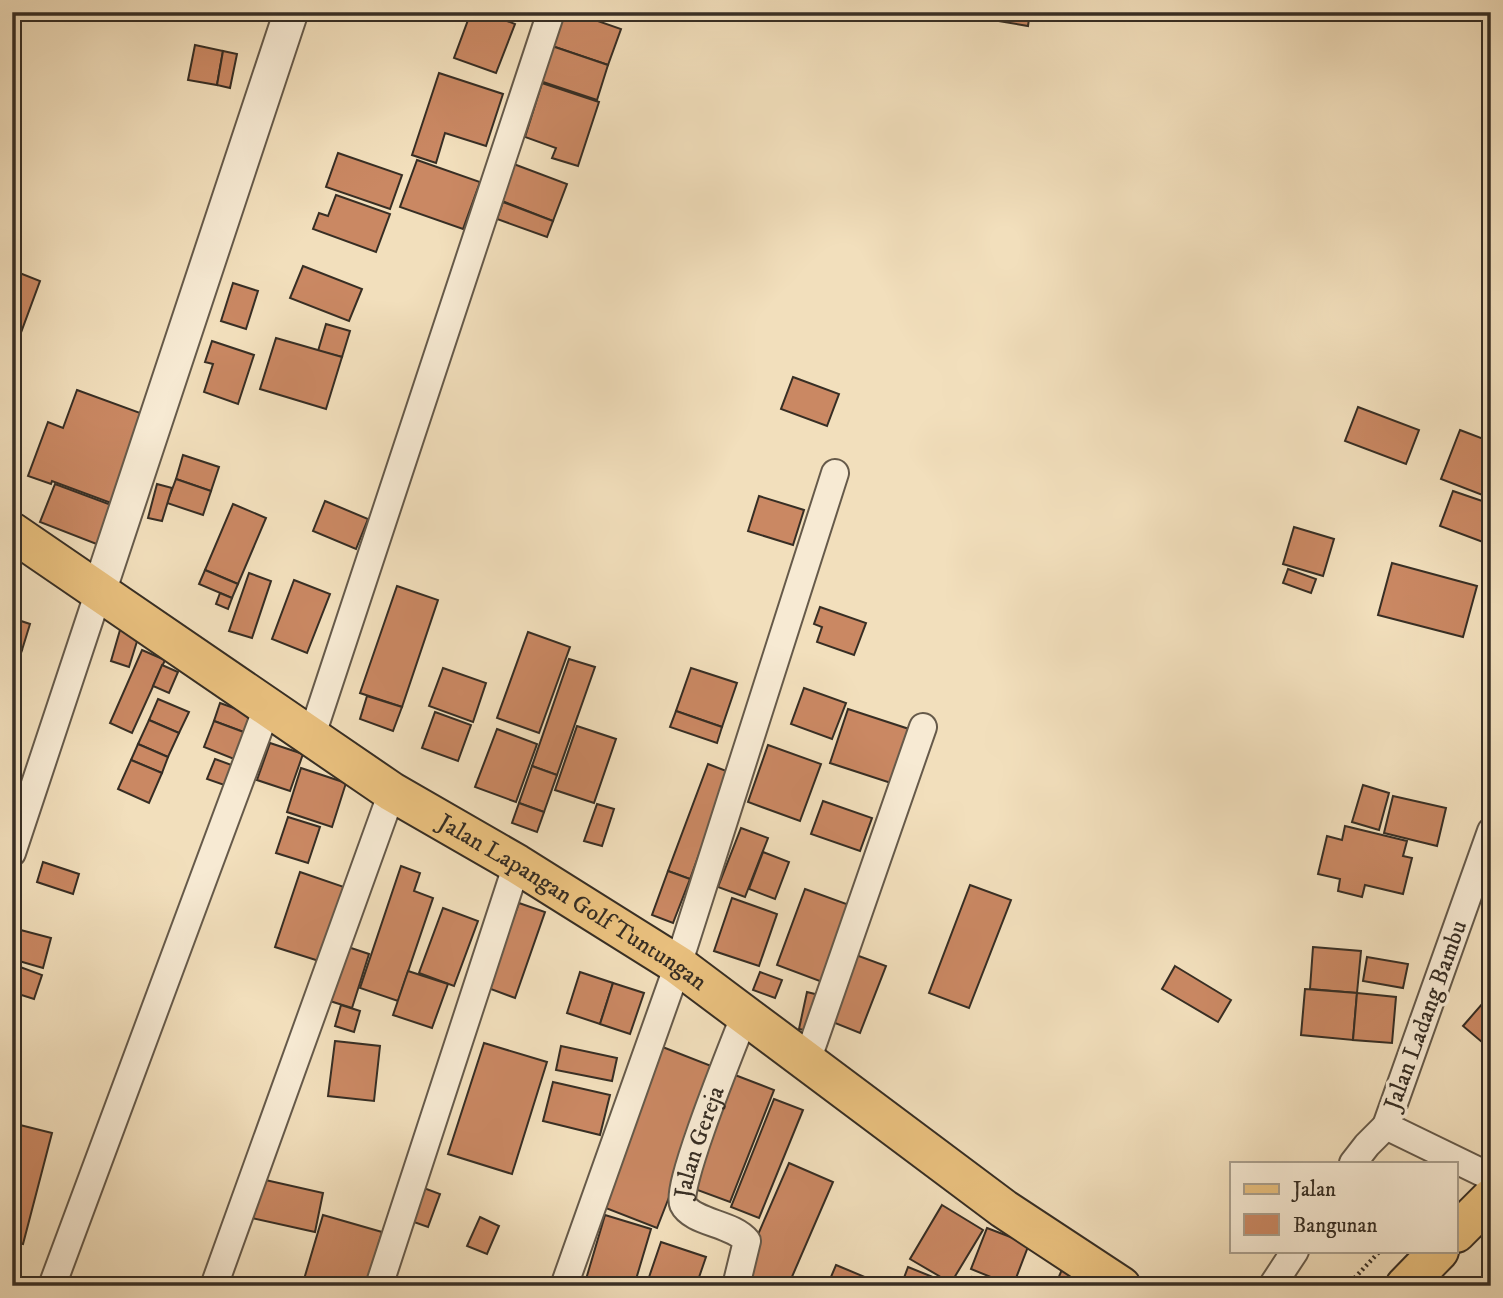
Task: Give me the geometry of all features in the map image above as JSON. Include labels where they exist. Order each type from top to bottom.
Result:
[{"type":"main road","name":"Jalan Lapangan Golf Tuntungan","points":[[12,532],[392,792],[517,864],[678,965],[1004,1209],[1121,1286]]},
{"type":"main road","points":[[1458,1231],[1491,1198]]},
{"type":"main road","points":[[1405,1286],[1438,1252]]},
{"type":"street","points":[[12,853],[291,12]]},
{"type":"street","points":[[312,735],[551,12]]},
{"type":"street","points":[[564,1286],[678,965],[835,473]]},
{"type":"street","points":[[52,1286],[268,705]]},
{"type":"street","points":[[807,1061],[923,727]]},
{"type":"street","points":[[214,1286],[392,792]]},
{"type":"street","name":"Jalan Ladang Bambu","points":[[1491,831],[1386,1126],[1491,1177]]},
{"type":"street","points":[[379,1286],[517,864]]},
{"type":"street","name":"Jalan Gereja","points":[[736,1286],[744,1244],[692,1213],[684,1206],[681,1197],[692,1155],[744,1017]]},
{"type":"street","points":[[1354,1162],[1386,1126]]},
{"type":"street","points":[[1272,1286],[1293,1252]]},
{"type":"path","points":[[1347,1286],[1379,1252]]},
{"type":"building","points":[[471,12],[484,12],[515,24],[496,73],[454,58]]},
{"type":"building","points":[[560,12],[572,12],[621,29],[608,65],[549,45]]},
{"type":"building","points":[[993,12],[1030,12],[1028,26],[992,20]]},
{"type":"building","points":[[195,45],[223,51],[217,85],[188,80]]},
{"type":"building","points":[[549,45],[608,65],[597,100],[537,80]]},
{"type":"building","points":[[223,51],[237,54],[230,88],[217,85]]},
{"type":"building","points":[[439,73],[503,94],[486,146],[445,133],[436,163],[412,155]]},
{"type":"building","points":[[542,83],[599,102],[578,166],[552,158],[556,148],[525,137]]},
{"type":"building","points":[[338,153],[402,175],[390,209],[326,187]]},
{"type":"building","points":[[417,160],[480,182],[463,229],[400,207]]},
{"type":"building","points":[[511,163],[567,184],[553,221],[497,199]]},
{"type":"building","points":[[336,195],[390,214],[376,252],[313,229],[319,213],[328,216]]},
{"type":"building","points":[[503,202],[553,221],[547,237],[497,219]]},
{"type":"building","points":[[303,266],[362,289],[349,321],[290,298]]},
{"type":"building","points":[[12,270],[40,281],[16,346],[12,344]]},
{"type":"building","points":[[233,283],[258,291],[246,329],[221,321]]},
{"type":"building","points":[[326,324],[350,331],[342,357],[318,351]]},
{"type":"building","points":[[276,338],[342,357],[326,409],[260,389]]},
{"type":"building","points":[[212,341],[254,355],[238,404],[204,392],[213,364],[205,362]]},
{"type":"building","points":[[793,377],[839,394],[827,426],[781,409]]},
{"type":"building","points":[[77,390],[143,414],[111,503],[52,481],[51,484],[28,476],[48,422],[63,428]]},
{"type":"building","points":[[1358,407],[1419,430],[1406,464],[1345,441]]},
{"type":"building","points":[[1460,430],[1489,441],[1487,447],[1491,449],[1491,481],[1485,496],[1441,479]]},
{"type":"building","points":[[183,455],[219,467],[211,491],[176,479]]},
{"type":"building","points":[[176,479],[211,491],[203,515],[167,503]]},
{"type":"building","points":[[55,484],[114,506],[99,545],[40,522]]},
{"type":"building","points":[[157,484],[172,488],[162,521],[148,518]]},
{"type":"building","points":[[1453,491],[1491,504],[1491,545],[1440,526]]},
{"type":"building","points":[[759,496],[804,510],[793,545],[748,531]]},
{"type":"building","points":[[325,501],[368,519],[356,549],[313,531]]},
{"type":"building","points":[[233,504],[266,518],[238,584],[205,570]]},
{"type":"building","points":[[1294,527],[1334,539],[1323,576],[1283,564]]},
{"type":"building","points":[[1392,563],[1477,586],[1463,637],[1378,615]]},
{"type":"building","points":[[1288,569],[1316,579],[1311,593],[1283,583]]},
{"type":"building","points":[[205,570],[238,584],[232,598],[199,584]]},
{"type":"building","points":[[249,573],[271,581],[252,638],[229,631]]},
{"type":"building","points":[[294,580],[330,594],[307,653],[272,639]]},
{"type":"building","points":[[397,586],[438,600],[402,707],[360,693]]},
{"type":"building","points":[[220,593],[232,598],[228,609],[216,604]]},
{"type":"building","points":[[820,607],[866,623],[854,655],[817,642],[822,627],[814,624]]},
{"type":"building","points":[[12,618],[30,624],[22,650],[12,647]]},
{"type":"building","points":[[120,630],[139,635],[129,667],[111,661]]},
{"type":"building","points":[[528,632],[570,647],[539,733],[497,718]]},
{"type":"building","points":[[12,647],[22,650],[13,678],[12,677]]},
{"type":"building","points":[[142,650],[165,660],[132,733],[110,723]]},
{"type":"building","points":[[569,659],[595,667],[557,775],[532,766]]},
{"type":"building","points":[[162,665],[178,672],[169,693],[153,686]]},
{"type":"building","points":[[443,668],[486,683],[473,722],[429,706]]},
{"type":"building","points":[[691,668],[737,683],[722,727],[676,711]]},
{"type":"building","points":[[804,688],[846,703],[832,739],[791,724]]},
{"type":"building","points":[[367,696],[402,707],[393,731],[360,719]]},
{"type":"building","points":[[158,699],[189,712],[179,733],[149,720]]},
{"type":"building","points":[[220,703],[256,716],[249,734],[214,721]]},
{"type":"building","points":[[848,709],[912,730],[894,784],[830,763]]},
{"type":"building","points":[[676,711],[722,727],[717,743],[670,727]]},
{"type":"building","points":[[435,712],[471,725],[458,761],[422,748]]},
{"type":"building","points":[[149,720],[179,733],[168,757],[138,744]]},
{"type":"building","points":[[214,721],[249,734],[239,761],[204,747]]},
{"type":"building","points":[[577,726],[616,739],[594,803],[555,790]]},
{"type":"building","points":[[497,729],[537,744],[516,802],[475,787]]},
{"type":"building","points":[[270,743],[303,754],[290,791],[257,780]]},
{"type":"building","points":[[138,744],[168,757],[162,773],[131,760]]},
{"type":"building","points":[[768,745],[821,764],[800,821],[748,802]]},
{"type":"building","points":[[215,759],[237,767],[230,787],[207,779]]},
{"type":"building","points":[[131,760],[162,773],[149,803],[118,789]]},
{"type":"building","points":[[708,764],[729,772],[690,879],[668,871]]},
{"type":"building","points":[[532,766],[557,775],[544,812],[519,803]]},
{"type":"building","points":[[301,768],[346,783],[332,827],[287,812]]},
{"type":"building","points":[[1363,785],[1389,793],[1379,830],[1352,822]]},
{"type":"building","points":[[1393,796],[1446,808],[1437,846],[1384,833]]},
{"type":"building","points":[[823,801],[872,818],[860,851],[811,834]]},
{"type":"building","points":[[519,803],[544,812],[537,832],[512,823]]},
{"type":"building","points":[[597,804],[614,809],[602,846],[584,841]]},
{"type":"building","points":[[288,817],[320,827],[308,863],[276,853]]},
{"type":"building","points":[[1345,826],[1407,841],[1403,856],[1412,858],[1403,894],[1365,885],[1362,897],[1338,891],[1340,879],[1318,874],[1327,836],[1342,840]]},
{"type":"building","points":[[741,828],[768,838],[745,897],[718,887]]},
{"type":"building","points":[[763,852],[789,862],[775,899],[749,889]]},
{"type":"building","points":[[43,862],[79,874],[73,894],[37,882]]},
{"type":"building","points":[[401,866],[420,873],[414,891],[433,898],[398,1001],[360,988]]},
{"type":"building","points":[[668,871],[690,879],[673,923],[652,915]]},
{"type":"building","points":[[300,872],[344,887],[319,961],[275,947]]},
{"type":"building","points":[[970,885],[1011,900],[969,1008],[929,993]]},
{"type":"building","points":[[805,889],[852,906],[825,983],[777,965]]},
{"type":"building","points":[[732,898],[777,914],[759,966],[714,951]]},
{"type":"building","points":[[519,903],[545,912],[515,998],[488,988]]},
{"type":"building","points":[[443,908],[478,921],[454,986],[419,973]]},
{"type":"building","points":[[13,928],[51,938],[43,968],[12,959]]},
{"type":"building","points":[[348,947],[369,954],[352,1008],[330,1001]]},
{"type":"building","points":[[1313,947],[1361,951],[1357,993],[1310,989]]},
{"type":"building","points":[[856,955],[886,966],[860,1033],[830,1021]]},
{"type":"building","points":[[1367,957],[1408,964],[1403,988],[1363,981]]},
{"type":"building","points":[[12,964],[42,975],[34,999],[12,992]]},
{"type":"building","points":[[1175,966],[1231,1000],[1218,1022],[1162,989]]},
{"type":"building","points":[[408,971],[448,984],[432,1028],[393,1015]]},
{"type":"building","points":[[580,972],[613,983],[600,1024],[567,1013]]},
{"type":"building","points":[[760,972],[782,980],[775,998],[753,990]]},
{"type":"building","points":[[613,983],[644,993],[630,1034],[600,1024]]},
{"type":"building","points":[[1305,989],[1357,993],[1353,1040],[1301,1035]]},
{"type":"building","points":[[807,992],[823,996],[815,1032],[799,1029]]},
{"type":"building","points":[[1357,993],[1396,997],[1392,1043],[1353,1040]]},
{"type":"building","points":[[1489,996],[1491,1046],[1489,1048],[1463,1026]]},
{"type":"building","points":[[341,1005],[360,1011],[354,1032],[335,1026]]},
{"type":"building","points":[[335,1041],[380,1046],[374,1101],[328,1096]]},
{"type":"building","points":[[484,1043],[547,1062],[512,1174],[448,1154]]},
{"type":"building","points":[[561,1046],[617,1058],[612,1081],[556,1070]]},
{"type":"building","points":[[660,1046],[719,1069],[657,1228],[598,1205]]},
{"type":"building","points":[[735,1075],[774,1090],[730,1202],[692,1188]]},
{"type":"building","points":[[553,1082],[610,1095],[600,1135],[543,1121]]},
{"type":"building","points":[[774,1099],[803,1110],[759,1218],[731,1207]]},
{"type":"building","points":[[12,1123],[52,1133],[23,1244],[12,1242]]},
{"type":"building","points":[[789,1163],[833,1182],[788,1286],[763,1286],[740,1276]]},
{"type":"building","points":[[261,1179],[323,1193],[315,1232],[252,1218]]},
{"type":"building","points":[[421,1187],[440,1194],[428,1227],[408,1220]]},
{"type":"building","points":[[942,1205],[983,1230],[951,1283],[910,1259]]},
{"type":"building","points":[[323,1215],[382,1232],[366,1286],[302,1286]]},
{"type":"building","points":[[605,1215],[651,1229],[634,1286],[584,1286]]},
{"type":"building","points":[[480,1217],[499,1226],[487,1254],[467,1246]]},
{"type":"building","points":[[987,1228],[1029,1244],[1013,1286],[971,1269]]},
{"type":"building","points":[[661,1242],[706,1257],[696,1286],[646,1286]]},
{"type":"building","points":[[1066,1260],[1081,1267],[1072,1286],[1055,1286]]},
{"type":"building","points":[[836,1265],[872,1280],[870,1286],[828,1284]]},
{"type":"building","points":[[908,1267],[955,1286],[901,1286]]},
{"type":"building","points":[[972,1277],[991,1286],[968,1286]]}]
